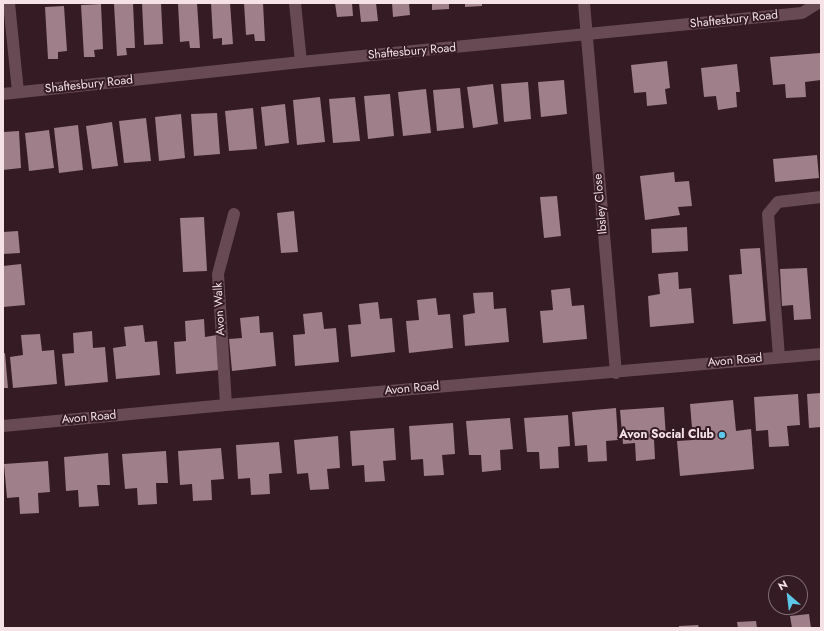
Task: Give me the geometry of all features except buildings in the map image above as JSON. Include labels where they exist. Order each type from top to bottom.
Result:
[{"type":"street","points":[[9,3],[18,92]]},
{"type":"street","points":[[295,3],[301,62]]},
{"type":"street","name":"Ibsley Close","points":[[584,3],[616,373]]},
{"type":"street","name":"Shaftesbury Road","points":[[3,94],[301,62],[802,13],[818,3]]},
{"type":"street","points":[[778,357],[768,214],[778,202],[821,197]]},
{"type":"street","name":"Avon Walk","points":[[226,405],[218,274],[234,214]]},
{"type":"street","name":"Avon Road","points":[[3,426],[226,405],[616,373],[821,354]]},
{"type":"place","name":"Avon Social Club","points":[[722,435]]}]
